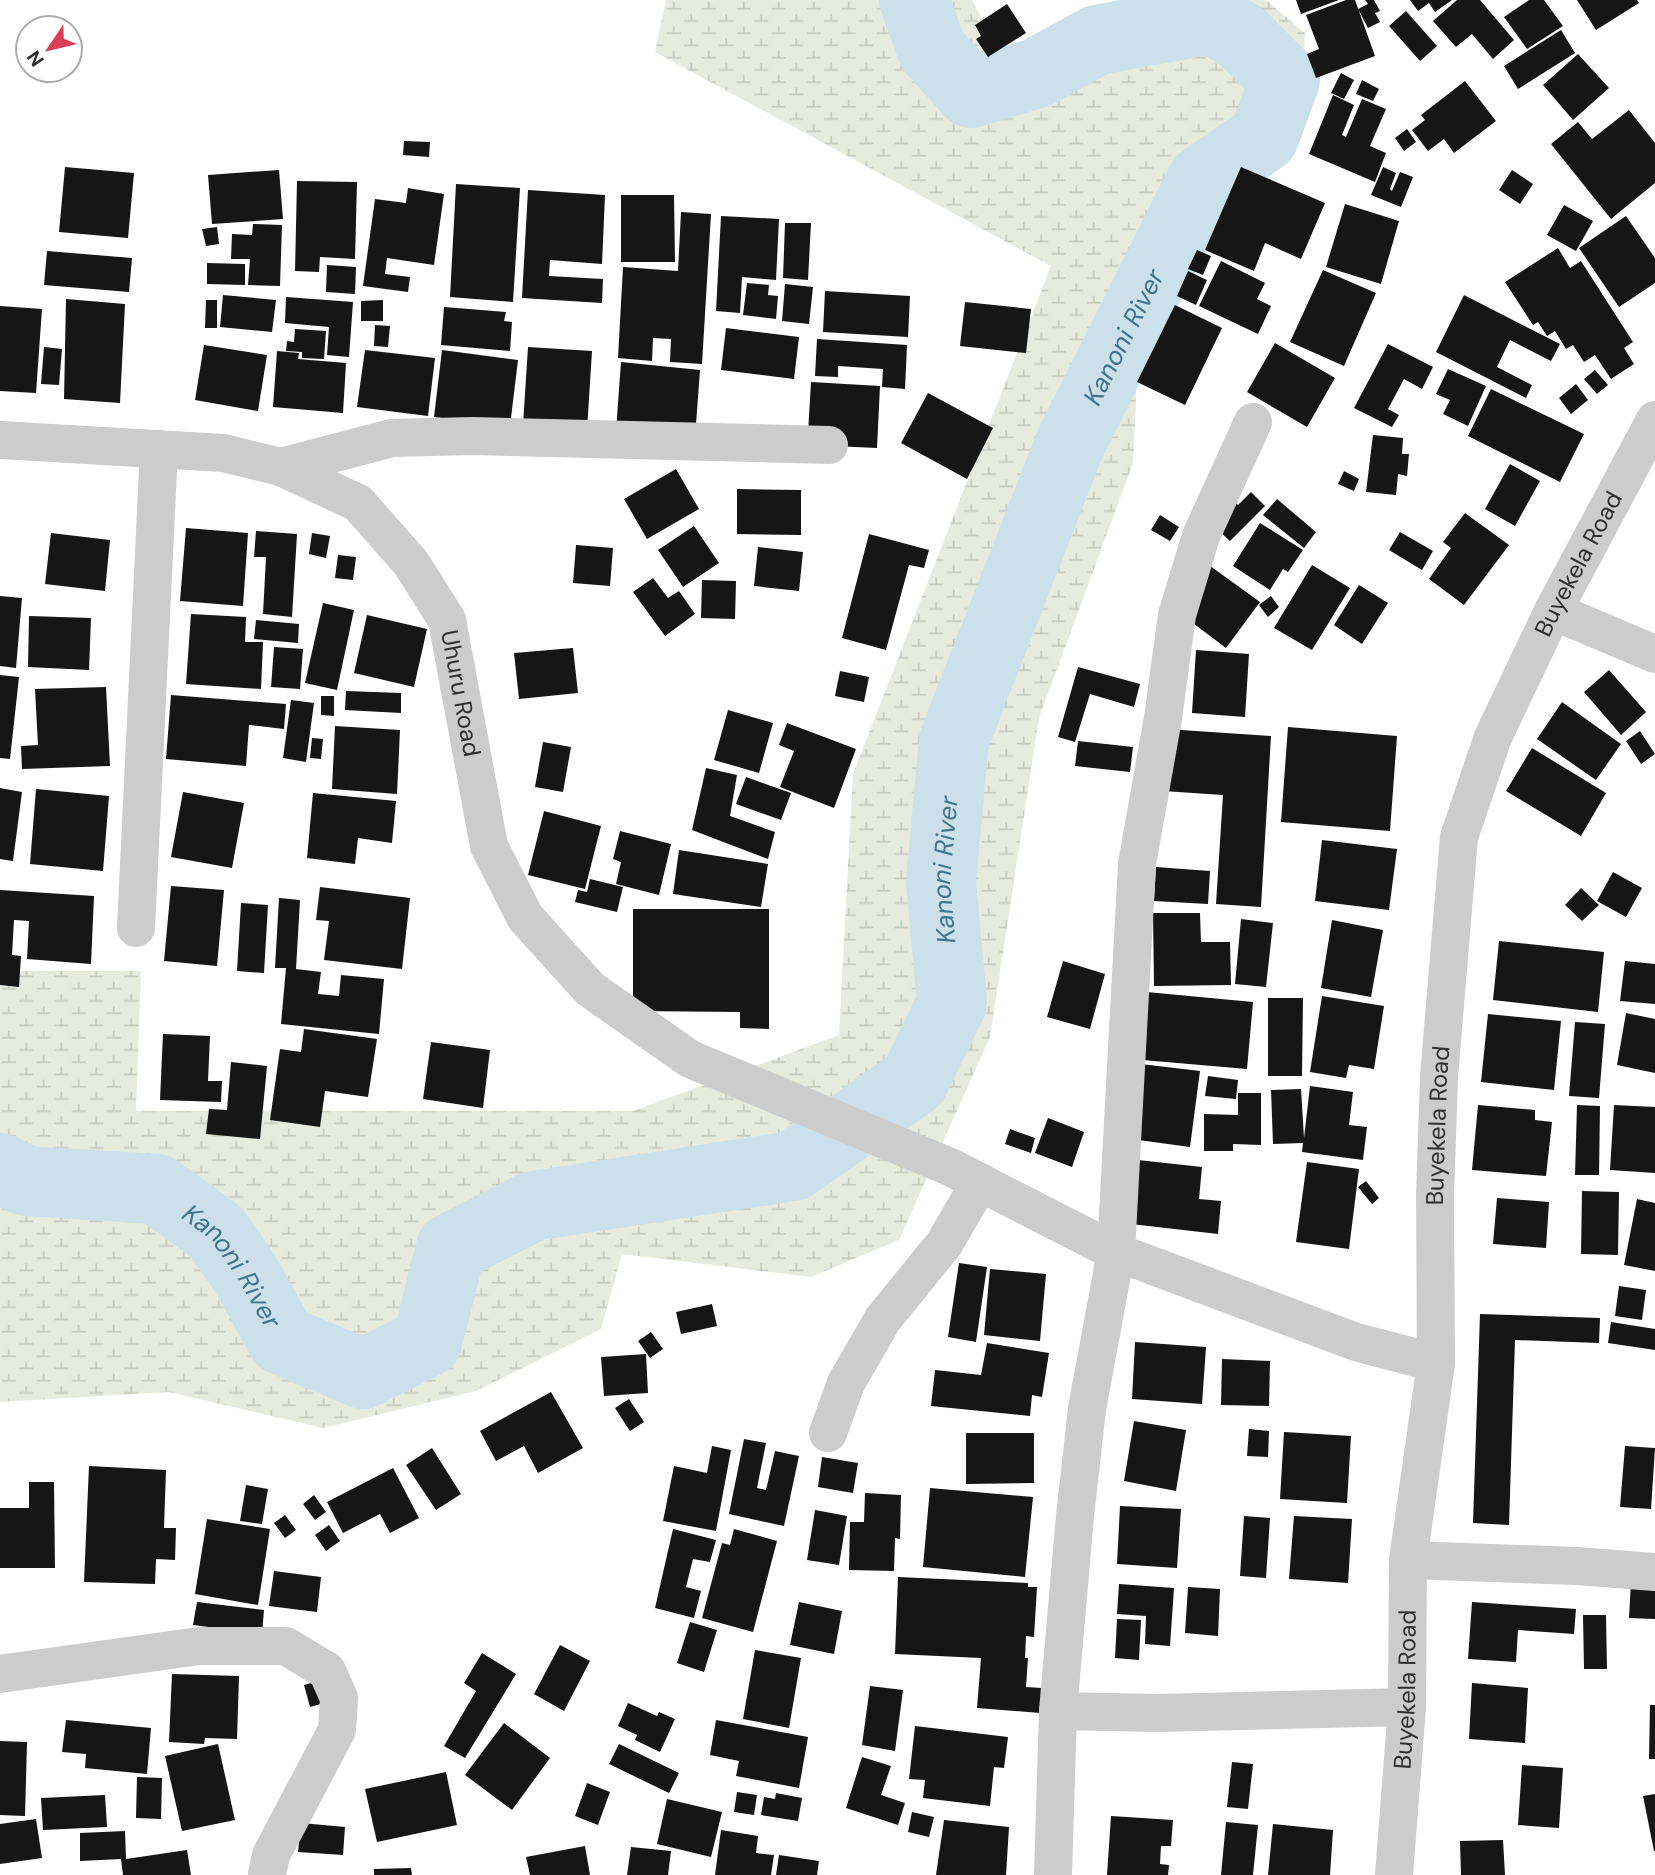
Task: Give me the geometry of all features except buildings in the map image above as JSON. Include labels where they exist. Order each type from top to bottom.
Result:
[{"type":"street","name":"Buyekela Road","points":[[1394,1875],[1407,1707],[1408,1560],[1436,1363],[1435,1196],[1439,1077],[1459,837],[1493,737],[1553,611],[1641,469],[1655,420]]},
{"type":"street","points":[[1053,1875],[1058,1711],[1075,1516],[1087,1409],[1116,1252],[1137,864],[1163,718],[1177,615],[1201,536],[1253,422]]},
{"type":"street","points":[[282,467],[392,438],[473,436],[829,445]]},
{"type":"street","name":"Uhuru Road","points":[[0,440],[223,453],[282,467],[358,503],[411,563],[447,620],[489,846],[524,917],[590,989],[690,1059],[965,1174],[1116,1252],[1345,1339],[1436,1363]]},
{"type":"street","points":[[136,928],[159,449]]},
{"type":"street","points":[[1553,611],[1655,654]]},
{"type":"street","points":[[828,1433],[846,1383],[883,1319],[944,1244],[965,1174]]},
{"type":"street","points":[[1408,1560],[1577,1566],[1655,1572]]},
{"type":"street","points":[[0,1674],[199,1646],[286,1646],[327,1671],[339,1698],[337,1730],[271,1856],[267,1875]]},
{"type":"street","points":[[1058,1711],[1158,1713],[1407,1707]]},
{"type":"green space","points":[[666,0],[972,0],[1004,60],[1117,0],[1266,0],[1305,33],[1302,104],[1213,235],[1137,382],[1133,463],[1039,718],[990,1037],[899,1240],[811,1277],[622,1254],[601,1329],[476,1391],[323,1428],[169,1392],[0,1402],[0,971],[141,971],[136,1111],[633,1111],[839,1035],[853,774],[1051,266],[655,52]]},
{"type":"waterway","name":"Kanoni River","points":[[0,1168],[26,1181],[157,1189],[216,1232],[246,1275],[282,1340],[363,1374],[427,1342],[451,1248],[533,1206],[793,1166],[914,1081],[952,1003],[941,882],[954,740],[1070,444],[1202,180],[1264,137],[1285,80],[1241,36],[1211,19],[1097,40],[1037,73],[971,93],[932,50],[914,0]]}]
